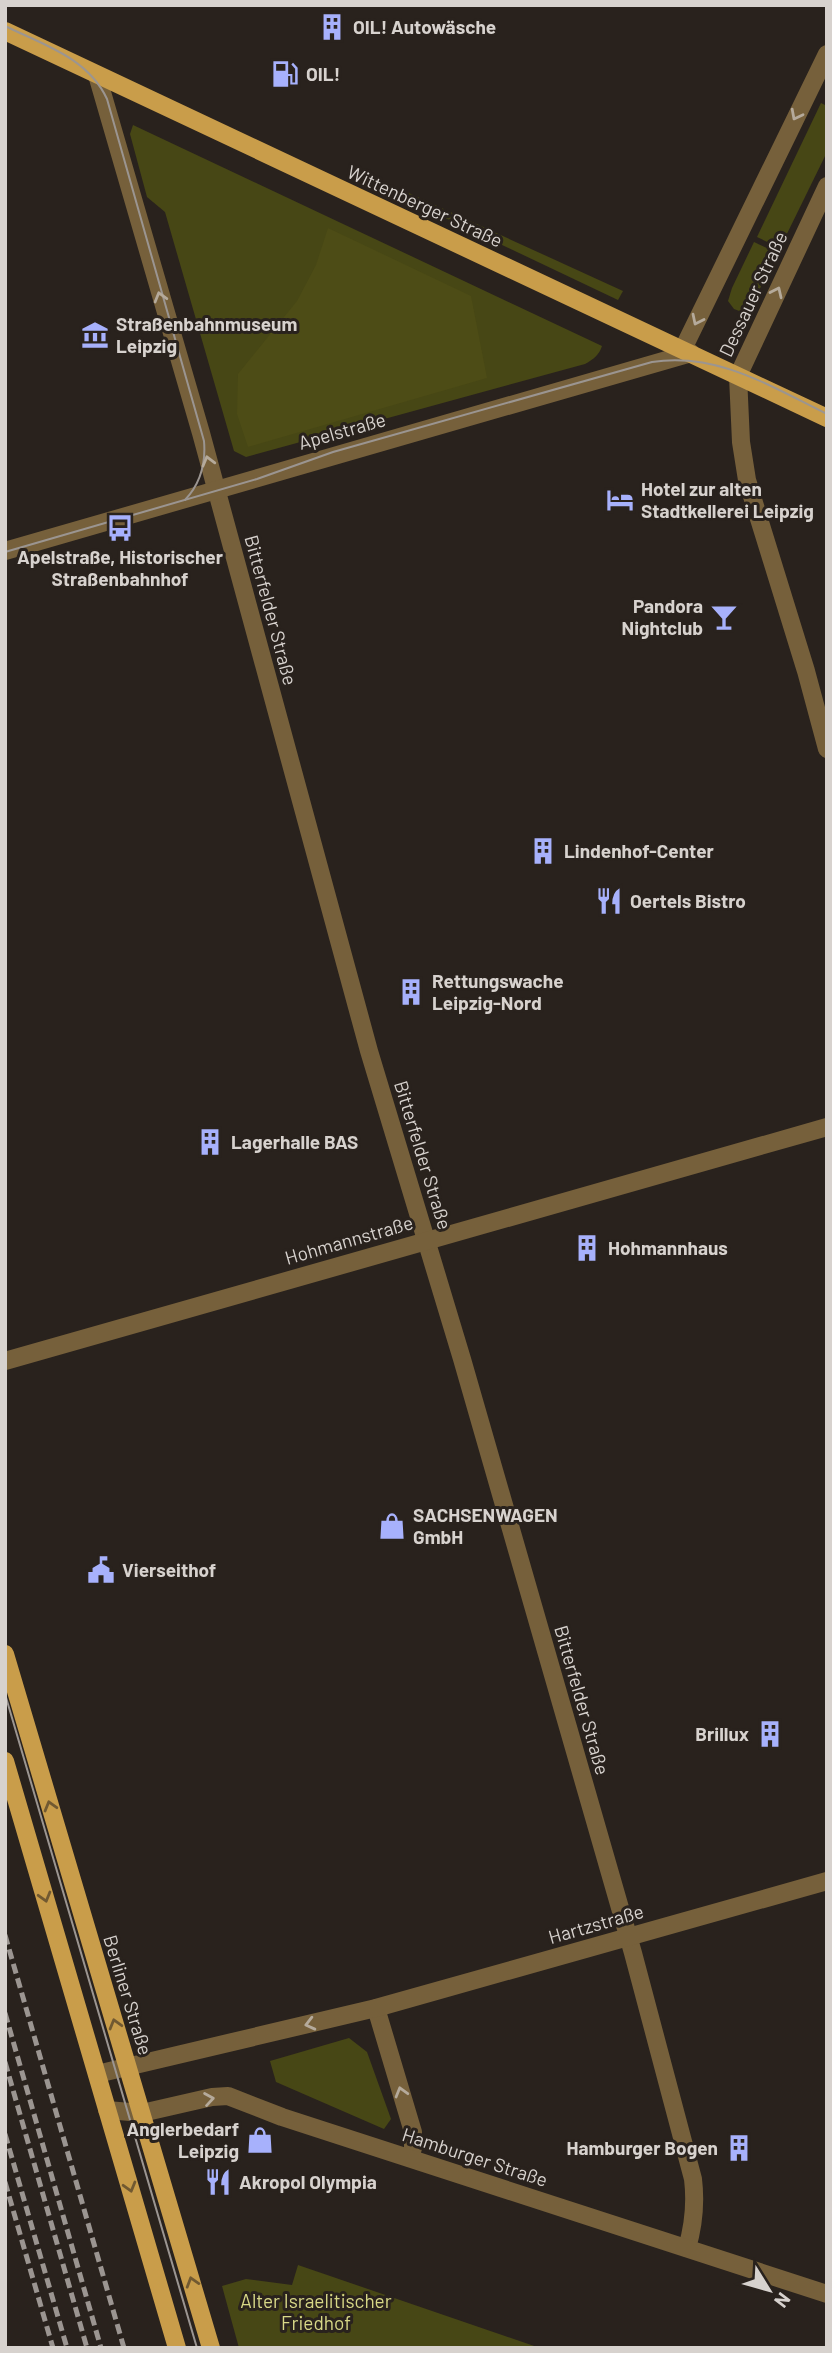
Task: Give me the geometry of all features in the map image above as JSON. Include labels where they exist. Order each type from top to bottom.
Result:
[{"type":"main road","name":"Wittenberger Straße","points":[[5,31],[827,418]]},
{"type":"main road","name":"Berliner Straße","points":[[5,1654],[211,2348]]},
{"type":"main road","points":[[5,1761],[177,2348]]},
{"type":"street","name":"Dessauer Straße","points":[[687,351],[827,54]]},
{"type":"street","name":"Bitterfelder Straße","points":[[97,75],[216,489],[369,1051],[428,1240],[628,1937],[693,2179],[696,2202],[694,2224],[687,2248]]},
{"type":"street","name":"Dessauer Straße","points":[[827,186],[738,376],[741,442],[747,480],[806,671],[827,749]]},
{"type":"street","name":"Apelstraße","points":[[5,551],[687,351]]},
{"type":"street","name":"Hohmannstraße","points":[[5,1361],[827,1127]]},
{"type":"street","name":"Hartzstraße","points":[[97,2074],[376,2007],[827,1881]]},
{"type":"street","points":[[376,2007],[413,2132],[410,2158]]},
{"type":"street","name":"Hamburger Straße","points":[[107,2110],[142,2113],[212,2097],[228,2096],[827,2294]]},
{"type":"green space","points":[[821,103],[827,106],[827,152],[780,248],[757,237]]},
{"type":"green space","points":[[133,125],[602,346],[601,349],[585,364],[246,457],[234,451],[165,212],[147,197],[130,134]]},
{"type":"green space","points":[[400,189],[623,291],[618,300],[397,195]]},
{"type":"green space","points":[[754,242],[777,253],[752,305],[742,312],[734,309],[728,301]]},
{"type":"green space","points":[[349,2038],[367,2052],[391,2119],[384,2129],[276,2082],[270,2061]]},
{"type":"green space","name":"Alter Israelitischer Friedhof","points":[[298,2265],[540,2348],[239,2348],[222,2286],[246,2279],[292,2285]]},
{"type":"shaded area","points":[[328,228],[471,296],[487,378],[248,447],[237,414],[238,374],[297,301],[316,265]]},
{"type":"tram line","points":[[5,26],[77,63],[89,73],[107,99],[204,441],[201,473],[185,500]]},
{"type":"tram line","points":[[5,552],[257,479],[333,452],[652,362],[676,360],[721,367],[764,383],[827,414]]},
{"type":"tram line","points":[[5,1694],[197,2348]]},
{"type":"railway","points":[[5,1935],[124,2348]]},
{"type":"railway","points":[[5,2013],[101,2348]]},
{"type":"railway","points":[[5,2062],[87,2348]]},
{"type":"railway","points":[[5,2134],[67,2348]]},
{"type":"railway","points":[[5,2182],[53,2348]]},
{"type":"place","name":"OIL! Autowäsche","points":[[332,27]]},
{"type":"place","name":"OIL!","points":[[285,74]]},
{"type":"place","name":"Straßenbahnmuseum Leipzig","points":[[95,335]]},
{"type":"place","name":"Hotel zur alten Stadtkellerei Leipzig","points":[[620,500]]},
{"type":"place","name":"Apelstraße, Historischer Straßenbahnhof","points":[[120,528]]},
{"type":"place","name":"Pandora Nightclub","points":[[724,617]]},
{"type":"place","name":"Lindenhof-Center","points":[[543,851]]},
{"type":"place","name":"Oertels Bistro","points":[[609,901]]},
{"type":"place","name":"Rettungswache Leipzig-Nord","points":[[411,992]]},
{"type":"place","name":"Lagerhalle BAS","points":[[210,1142]]},
{"type":"place","name":"Hohmannhaus","points":[[587,1248]]},
{"type":"place","name":"SACHSENWAGEN GmbH","points":[[392,1526]]},
{"type":"place","name":"Vierseithof","points":[[101,1570]]},
{"type":"place","name":"Brillux","points":[[770,1734]]},
{"type":"place","name":"Anglerbedarf Leipzig","points":[[260,2140]]},
{"type":"place","name":"Hamburger Bogen","points":[[739,2148]]},
{"type":"place","name":"Akropol Olympia","points":[[218,2182]]}]
